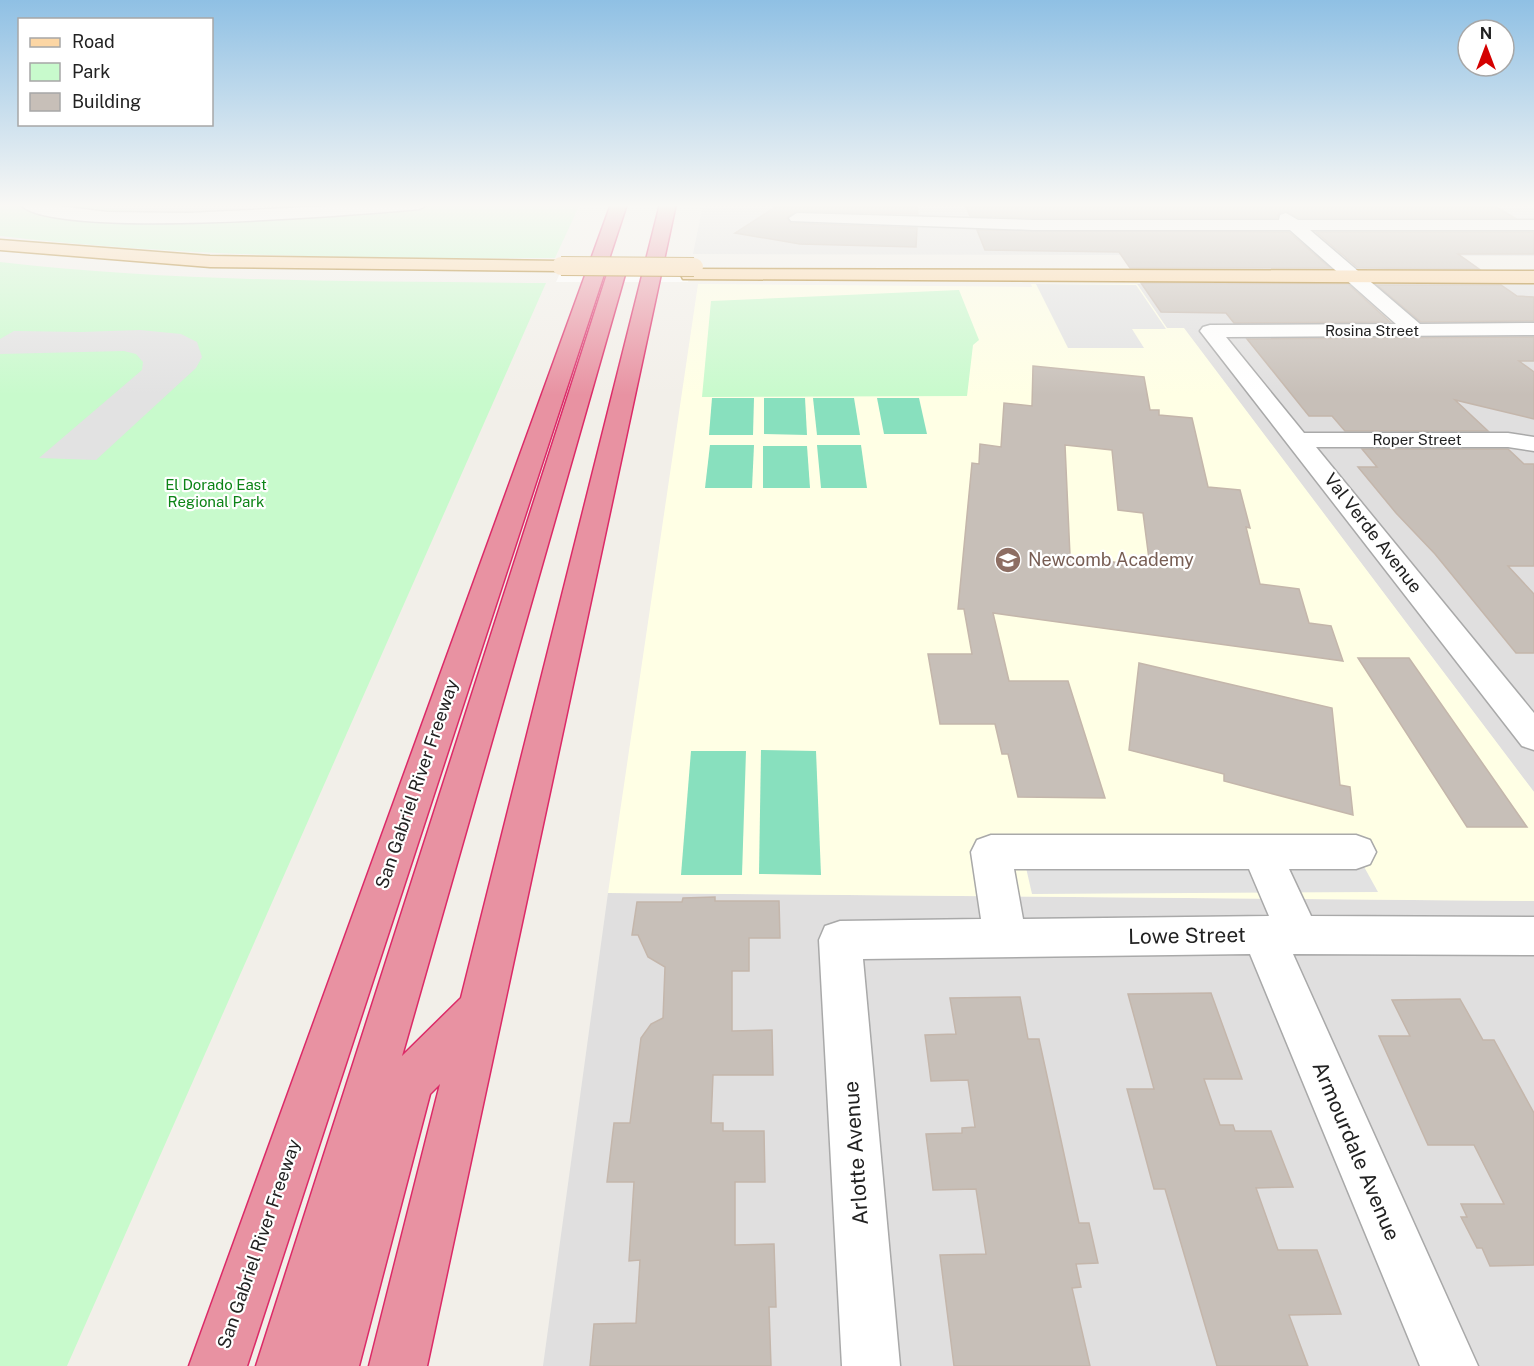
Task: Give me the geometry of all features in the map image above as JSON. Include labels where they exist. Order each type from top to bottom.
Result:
[{"type":"highway","name":"San Gabriel River Freeway","points":[[218,1366],[597,268]]},
{"type":"highway","points":[[285,1366],[619,268]]},
{"type":"highway","points":[[398,1366],[653,268]]},
{"type":"highway","points":[[330,1366],[410,1081],[480,1011]]},
{"type":"main road","points":[[179,268],[235,272],[1346,272],[1534,277]]},
{"type":"main road","points":[[415,268],[559,271]]},
{"type":"main road","points":[[1346,272],[1506,268]]},
{"type":"street","points":[[1341,268],[1416,331]]},
{"type":"street","name":"Rosina Street","points":[[1210,331],[1534,329]]},
{"type":"street","name":"Val Verde Avenue","points":[[1210,331],[1534,737]]},
{"type":"street","name":"Roper Street","points":[[1299,440],[1508,440],[1534,444]]},
{"type":"street","points":[[1005,938],[991,852],[1356,852]]},
{"type":"street","name":"Armourdale Avenue","points":[[1262,852],[1281,935],[1449,1366]]},
{"type":"street","name":"Lowe Street","points":[[840,940],[1281,935],[1534,936]]},
{"type":"street","name":"Arlotte Avenue","points":[[840,940],[871,1366]]},
{"type":"shaded area","name":"Newcomb Academy","points":[[698,284],[1032,287],[1031,284],[1137,284],[1167,328],[1184,328],[1534,792],[1534,901],[608,893]]},
{"type":"shaded area","points":[[1036,284],[1136,285],[1166,329],[1132,329],[1144,348],[1068,348]]},
{"type":"shaded area","points":[[1137,284],[1534,284],[1534,792],[1184,329],[1167,329]]},
{"type":"shaded area","points":[[140,330],[181,334],[197,342],[202,357],[196,368],[96,460],[39,458],[142,370],[143,362],[136,354],[124,351],[0,354],[0,339],[14,331]]},
{"type":"shaded area","points":[[1347,836],[1378,892],[1032,894],[1019,837]]},
{"type":"shaded area","points":[[608,893],[1534,901],[1534,1366],[543,1366]]},
{"type":"green space","name":"El Dorado East Regional Park","points":[[0,268],[56,268],[136,274],[341,281],[546,283],[67,1366],[0,1366]]},
{"type":"green space","points":[[959,290],[979,340],[973,345],[967,396],[702,397],[711,301]]},
{"type":"green space","points":[[712,398],[754,398],[753,435],[709,435]]},
{"type":"green space","points":[[764,398],[805,398],[807,435],[764,434]]},
{"type":"green space","points":[[813,398],[854,398],[860,435],[817,435]]},
{"type":"green space","points":[[877,398],[919,398],[927,434],[884,434]]},
{"type":"green space","points":[[710,445],[754,445],[752,488],[705,488]]},
{"type":"green space","points":[[817,445],[861,445],[867,488],[821,488]]},
{"type":"green space","points":[[763,446],[807,446],[810,488],[763,488]]},
{"type":"green space","points":[[761,750],[816,751],[821,875],[759,874]]},
{"type":"green space","points":[[691,751],[746,751],[742,875],[681,875]]},
{"type":"pier","points":[[562,268],[690,268],[688,282],[556,282]]},
{"type":"building","points":[[1130,268],[1330,268],[1130,268]]},
{"type":"building","points":[[1358,268],[1477,268],[1479,269]]},
{"type":"building","points":[[1141,283],[1348,284],[1390,322],[1234,323],[1226,313],[1161,312]]},
{"type":"building","points":[[1377,285],[1501,285],[1517,296],[1534,297],[1534,321],[1421,322]]},
{"type":"building","points":[[1534,337],[1534,361],[1519,361],[1534,372],[1534,419],[1455,400],[1488,431],[1345,431],[1332,416],[1309,416],[1247,339]]},
{"type":"building","points":[[1033,366],[1144,377],[1150,410],[1159,410],[1159,415],[1192,418],[1208,487],[1240,490],[1250,528],[1246,527],[1260,584],[1299,589],[1309,623],[1331,626],[1343,661],[993,613],[1009,681],[1068,681],[1105,798],[1018,797],[1008,754],[1002,754],[995,724],[940,724],[928,654],[972,654],[964,609],[958,609],[972,463],[979,464],[980,444],[1001,447],[1004,403],[1032,406]],"holes":[[[1065,445],[1112,450],[1118,510],[1143,513],[1150,567],[1070,556]]]},
{"type":"building","points":[[1362,449],[1508,449],[1524,464],[1534,464],[1534,566],[1508,566],[1534,594],[1534,653],[1516,653],[1435,554],[1396,513],[1358,467],[1377,467]]},
{"type":"building","points":[[1358,658],[1409,658],[1527,827],[1467,827]]},
{"type":"building","points":[[1139,663],[1332,708],[1340,785],[1350,787],[1353,815],[1224,781],[1224,774],[1129,750]]},
{"type":"building","points":[[715,897],[715,901],[779,901],[780,938],[749,938],[749,971],[732,971],[732,1031],[772,1030],[773,1075],[713,1075],[711,1123],[723,1123],[723,1131],[764,1131],[765,1182],[735,1182],[735,1245],[774,1244],[776,1307],[769,1307],[771,1366],[590,1366],[594,1324],[636,1323],[640,1260],[629,1261],[634,1182],[607,1182],[614,1123],[630,1123],[641,1038],[651,1024],[663,1018],[665,967],[648,957],[638,935],[632,935],[637,902],[682,902],[683,898]]},
{"type":"building","points":[[1211,993],[1242,1079],[1204,1079],[1220,1125],[1233,1125],[1235,1131],[1271,1131],[1293,1187],[1256,1188],[1278,1250],[1317,1250],[1341,1314],[1289,1315],[1308,1366],[1217,1366],[1165,1189],[1154,1189],[1127,1089],[1154,1089],[1128,994]]},
{"type":"building","points":[[1020,997],[1028,1039],[1039,1039],[1079,1223],[1089,1223],[1098,1263],[1076,1264],[1081,1287],[1072,1288],[1090,1366],[954,1366],[940,1255],[986,1254],[976,1189],[933,1190],[926,1134],[962,1133],[962,1128],[975,1127],[968,1080],[931,1081],[925,1035],[956,1034],[950,998]]},
{"type":"building","points":[[1460,999],[1483,1040],[1494,1040],[1534,1113],[1534,1265],[1490,1266],[1482,1248],[1477,1248],[1461,1217],[1467,1217],[1461,1204],[1504,1204],[1474,1145],[1428,1145],[1379,1036],[1410,1036],[1392,1000]]},
{"type":"place","name":"Newcomb Academy","points":[[1008,560]]}]
